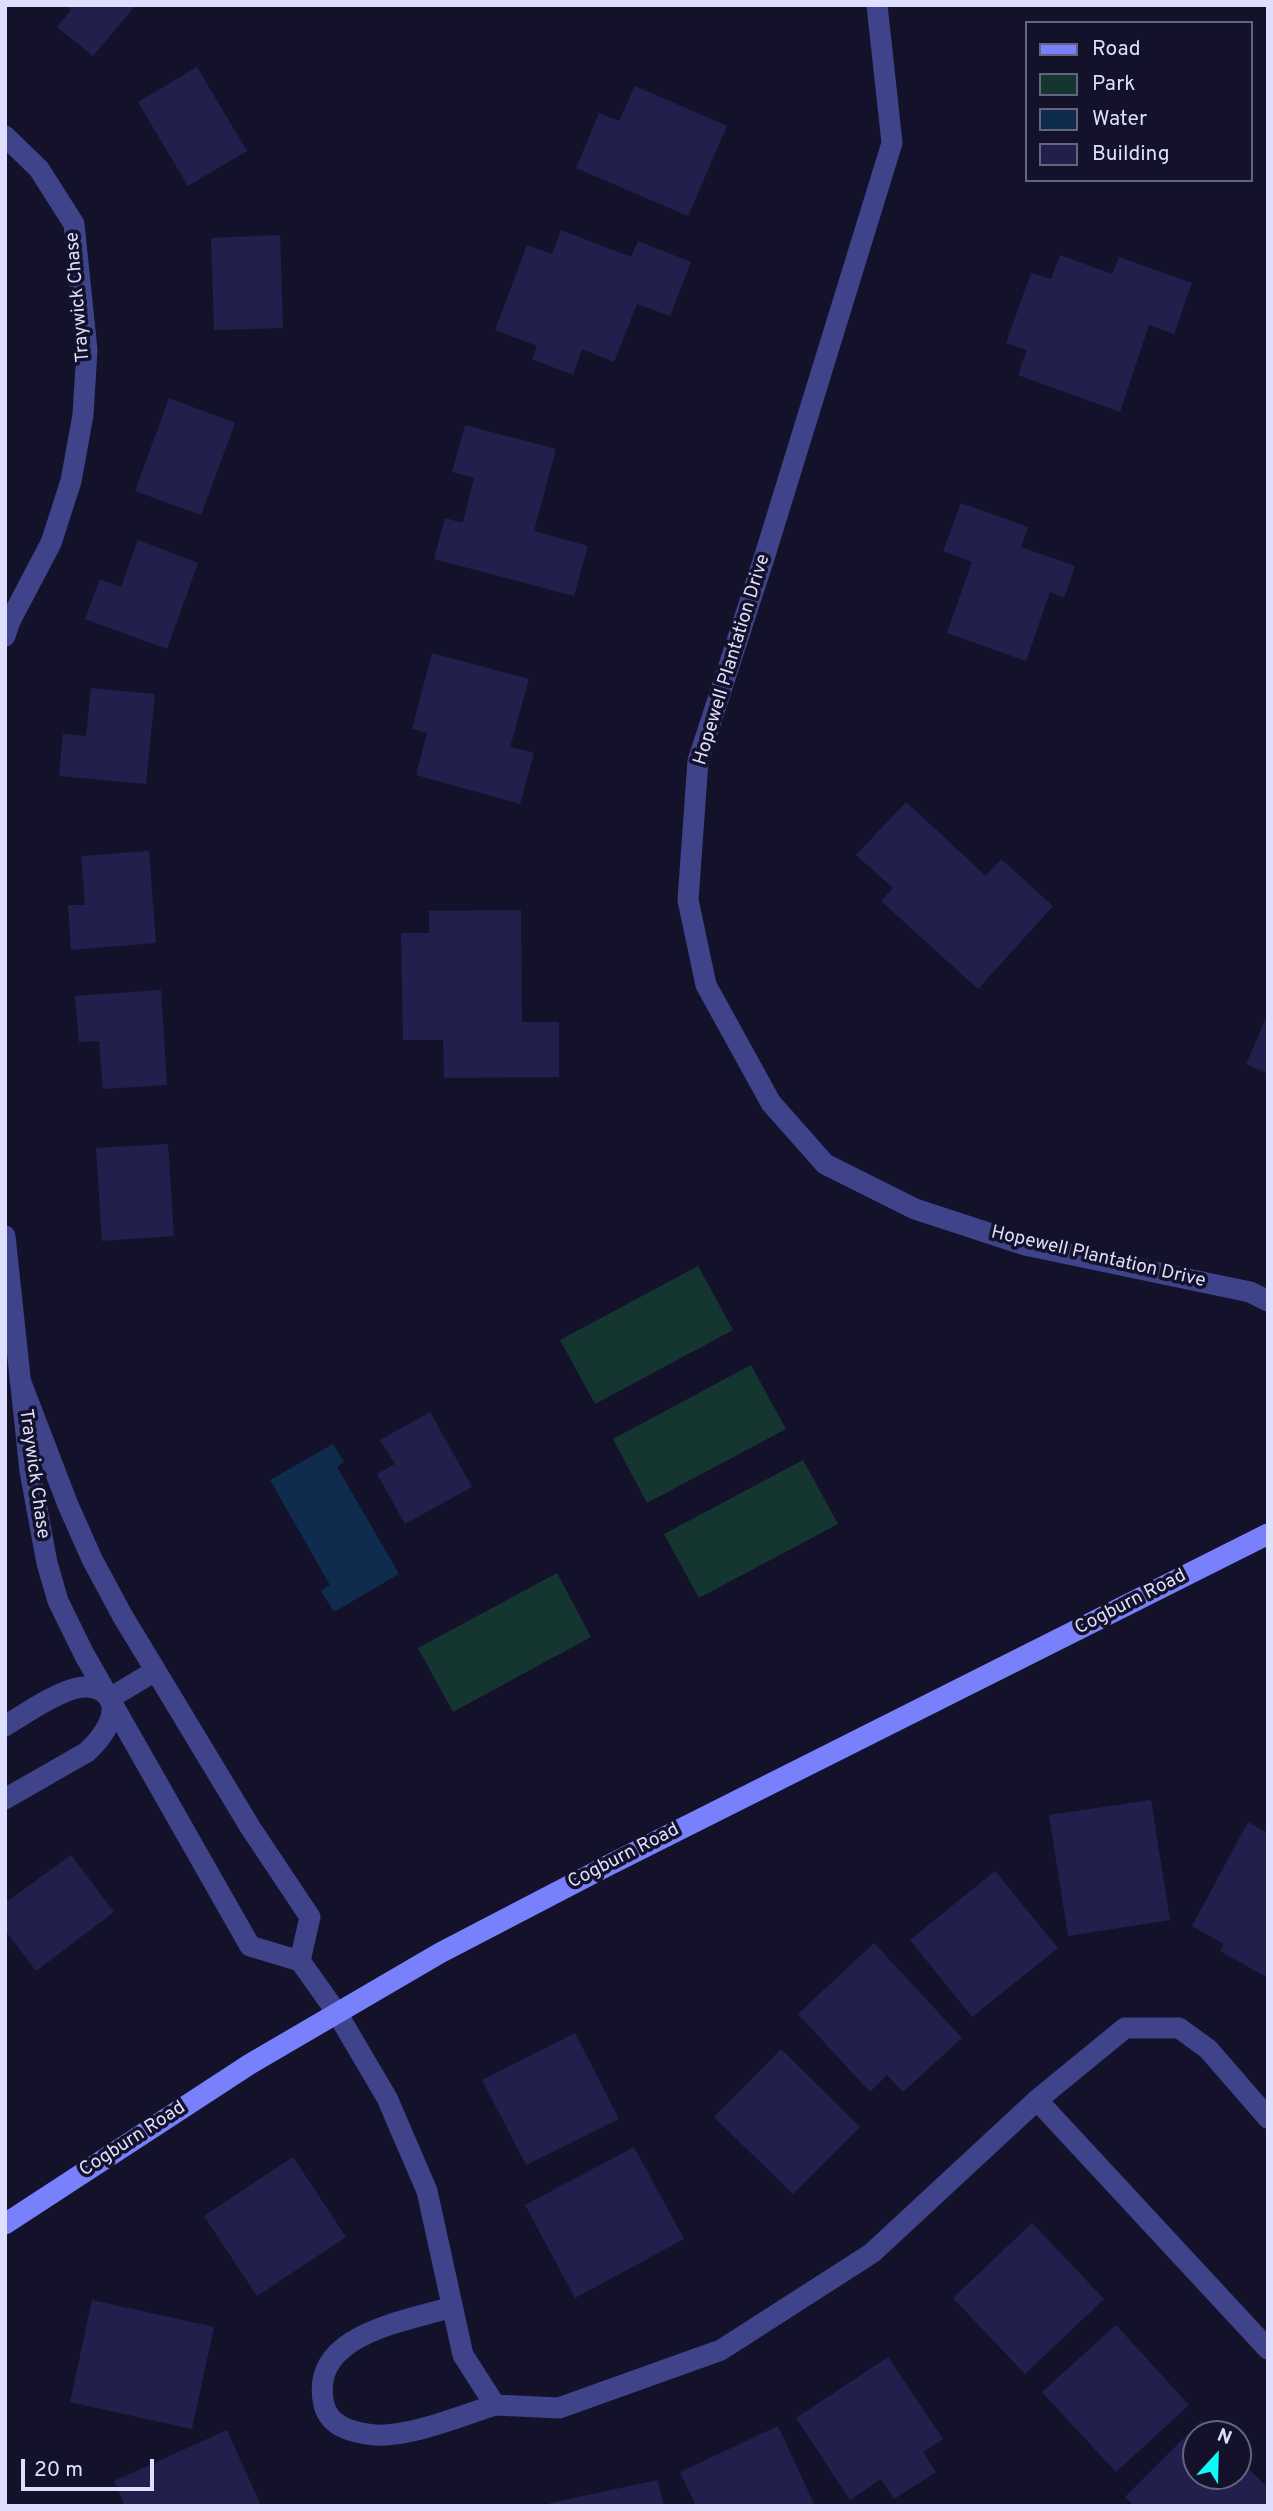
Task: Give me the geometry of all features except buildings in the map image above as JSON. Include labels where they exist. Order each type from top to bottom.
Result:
[{"type":"street","name":"Hopewell Plantation Drive","points":[[877,5],[892,143],[765,555],[698,761],[688,900],[706,985],[771,1103],[825,1164],[915,1209],[1025,1245],[1250,1292],[1268,1301]]},
{"type":"street","name":"Traywick Chase","points":[[5,136],[38,169],[74,224],[87,350],[83,415],[71,481],[51,543],[10,621],[5,636]]},
{"type":"street","name":"Traywick Chase","points":[[5,1236],[30,1471],[47,1563],[58,1601],[84,1654],[250,1947],[300,1961]]},
{"type":"street","points":[[20,1380],[68,1505],[121,1615],[250,1828],[310,1917],[300,1961],[337,2013],[387,2098],[427,2191],[463,2355],[495,2405]]},
{"type":"street","name":"Cogburn Road","points":[[5,2224],[250,2064],[440,1953],[609,1865],[1268,1534]]},
{"type":"street","points":[[110,1698],[155,1671]]},
{"type":"street","points":[[5,1726],[62,1693],[76,1688],[95,1688],[110,1698],[110,1719],[99,1741],[87,1752],[5,1799]]},
{"type":"street","points":[[452,2307],[359,2335],[340,2349],[326,2370],[321,2391],[326,2413],[346,2431],[378,2435],[412,2430],[495,2405],[559,2408],[721,2350],[872,2253],[1037,2099],[1125,2028],[1179,2028],[1208,2049],[1268,2118]]},
{"type":"street","points":[[1037,2099],[1268,2350]]},
{"type":"green space","points":[[698,1266],[733,1330],[595,1404],[560,1340]]},
{"type":"green space","points":[[751,1365],[786,1429],[647,1503],[613,1439]]},
{"type":"green space","points":[[803,1460],[838,1524],[699,1598],[664,1534]]},
{"type":"green space","points":[[557,1573],[591,1637],[453,1712],[418,1648]]},
{"type":"water","points":[[333,1444],[344,1462],[337,1467],[399,1574],[334,1612],[321,1591],[330,1585],[270,1480]]}]
